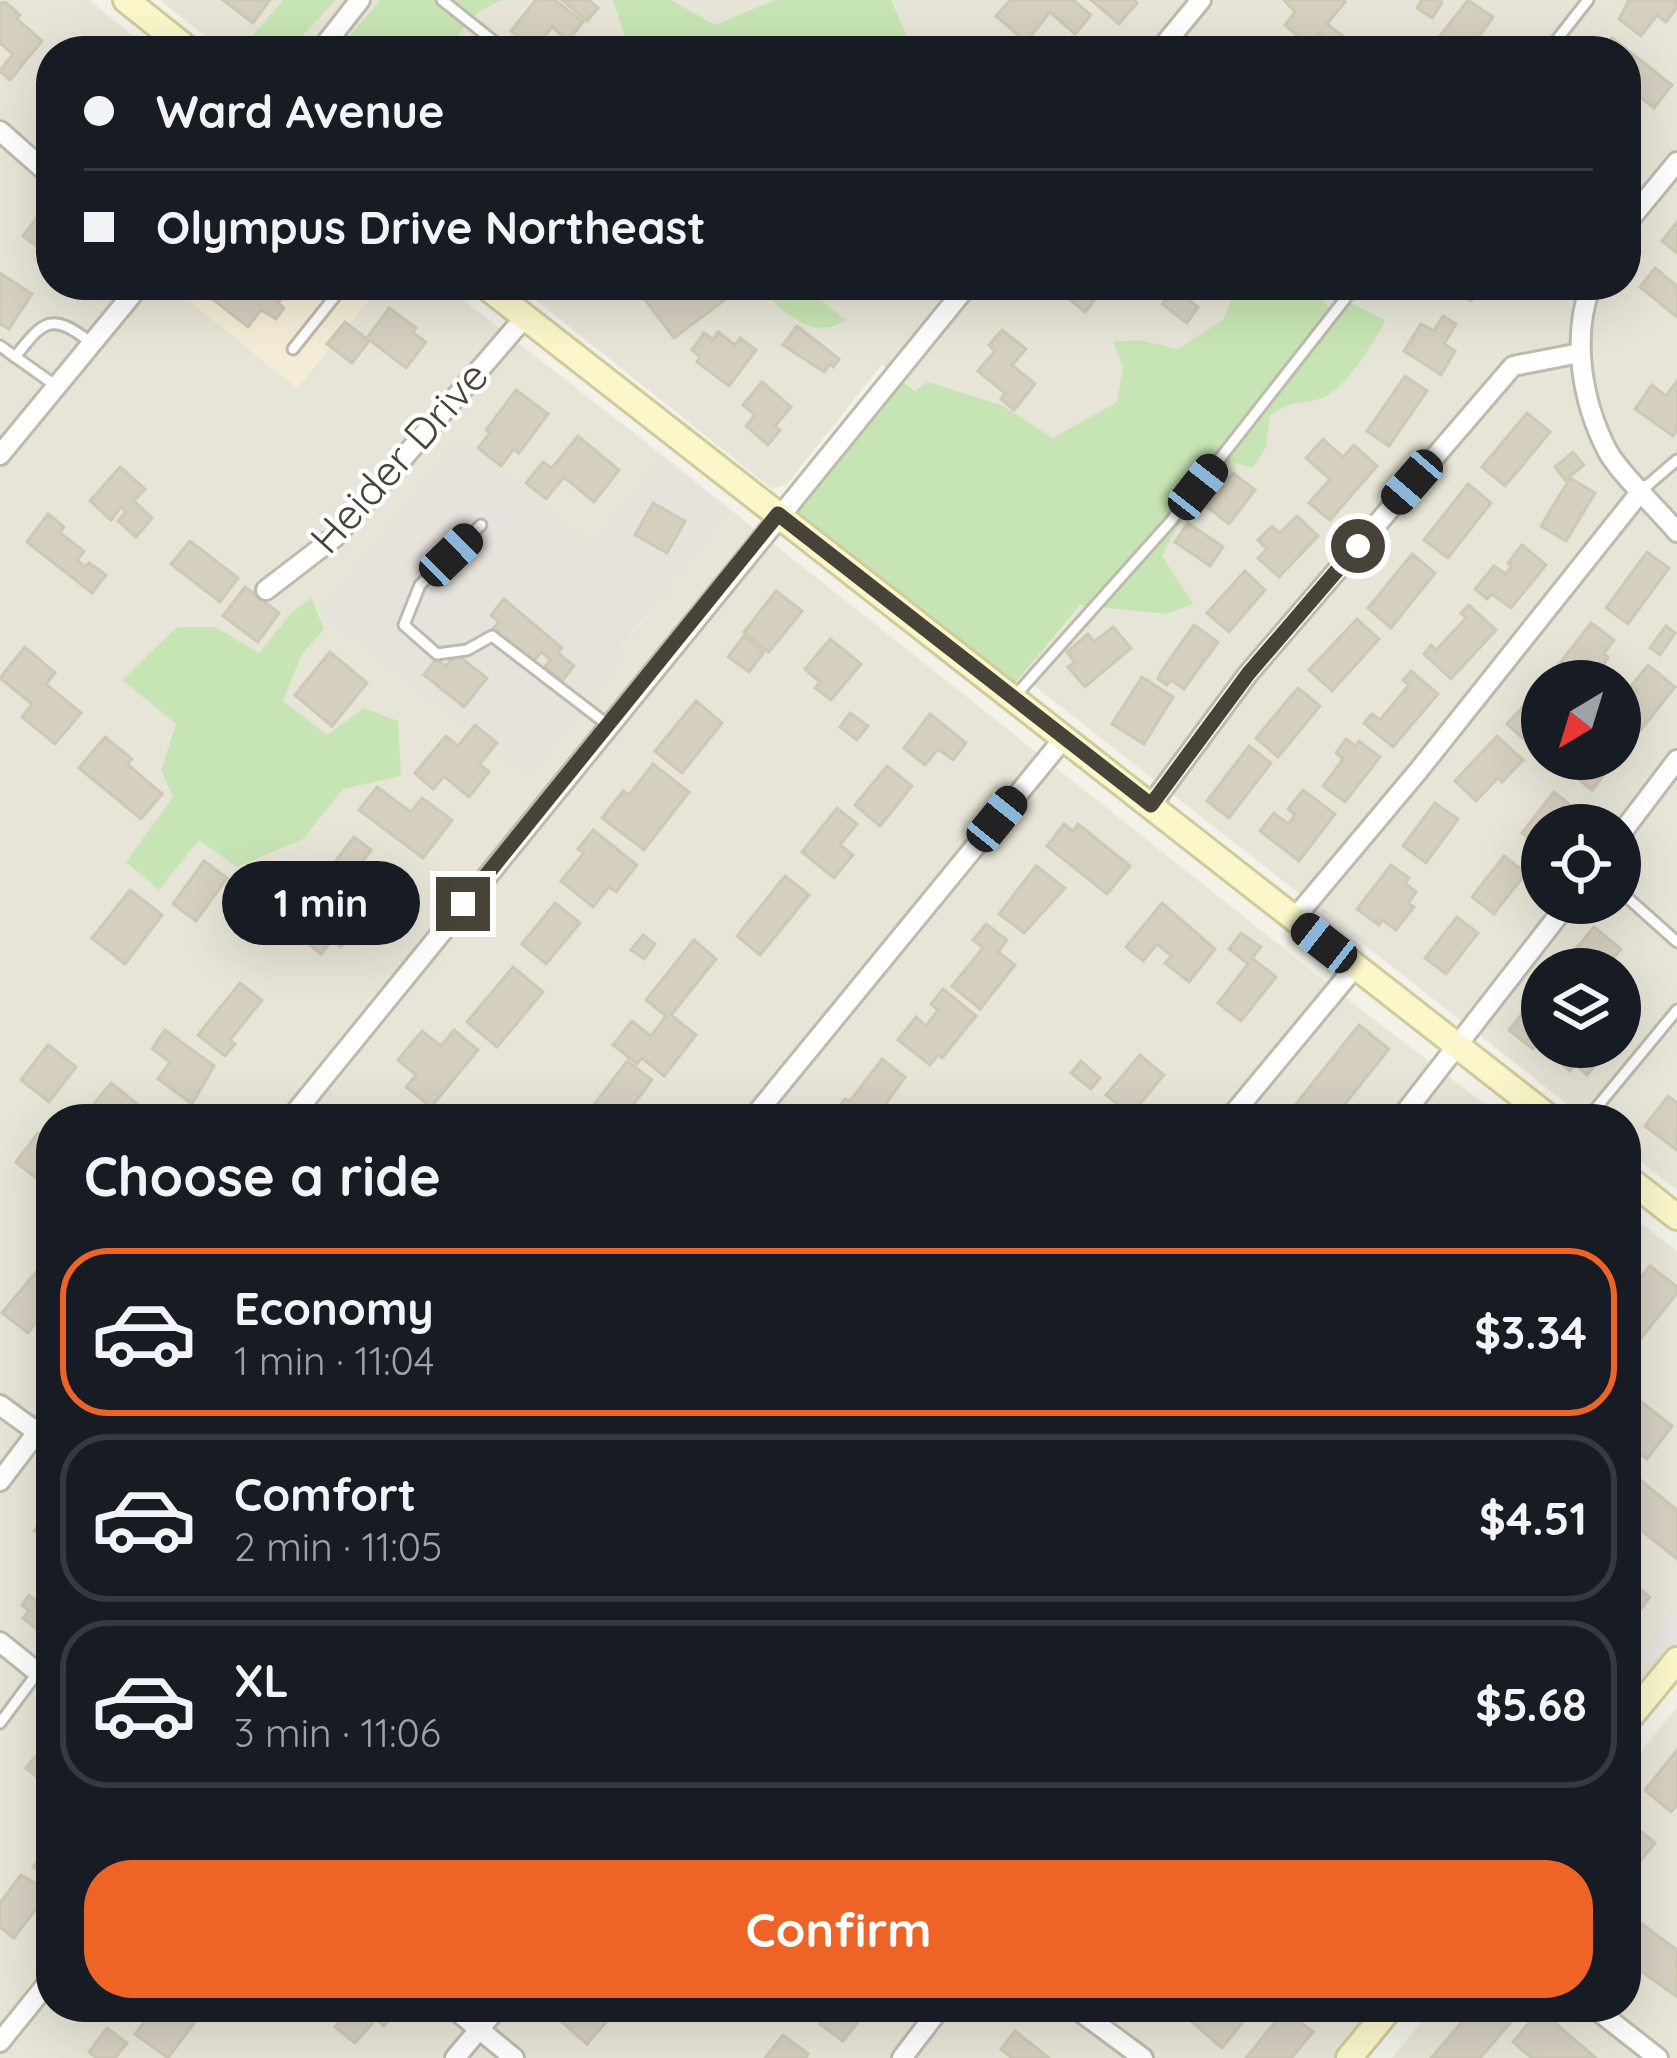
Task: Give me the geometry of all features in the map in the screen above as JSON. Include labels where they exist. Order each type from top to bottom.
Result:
[{"type":"main road","points":[[126,0],[171,36]]},
{"type":"main road","points":[[503,300],[1532,1104]]},
{"type":"main road","points":[[1641,1189],[1677,1217]]},
{"type":"main road","points":[[1641,1704],[1677,1660]]},
{"type":"main road","points":[[1349,2058],[1379,2022]]},
{"type":"street","points":[[332,36],[360,0]]},
{"type":"street","points":[[1171,36],[1201,0]]},
{"type":"street","points":[[0,131],[36,163]]},
{"type":"street","points":[[1641,206],[1677,162]]},
{"type":"street","points":[[0,455],[128,300]]},
{"type":"street","points":[[302,1104],[956,300]]},
{"type":"street","points":[[1586,300],[1580,353],[1609,454],[1677,532]]},
{"type":"street","name":"Heider Drive","points":[[266,590],[335,537],[525,317]]},
{"type":"street","points":[[1151,805],[1248,674],[1513,366],[1580,353]]},
{"type":"street","points":[[1294,919],[1420,770],[1642,490]]},
{"type":"street","points":[[764,1104],[1064,737]]},
{"type":"street","points":[[1641,807],[1677,760]]},
{"type":"street","points":[[1412,1104],[1552,924]]},
{"type":"street","points":[[1241,1104],[1354,967]]},
{"type":"street","points":[[0,1405],[36,1431]]},
{"type":"street","points":[[0,1481],[36,1433]]},
{"type":"street","points":[[0,1642],[36,1671]]},
{"type":"street","points":[[0,2042],[36,1997]]},
{"type":"street","points":[[470,2022],[514,2058]]},
{"type":"street","points":[[455,2058],[485,2022]]},
{"type":"street","points":[[902,2058],[930,2022]]},
{"type":"street","points":[[1094,2022],[1143,2058]]},
{"type":"street","points":[[1612,2022],[1658,2058]]},
{"type":"lane","points":[[442,0],[487,36]]},
{"type":"lane","points":[[1560,36],[1588,0]]},
{"type":"lane","points":[[293,349],[332,300]]},
{"type":"lane","points":[[1014,698],[1171,521],[1344,300]]},
{"type":"lane","points":[[15,356],[49,322],[67,325],[94,345]]},
{"type":"lane","points":[[0,346],[59,388]]},
{"type":"lane","points":[[1642,490],[1677,460]]},
{"type":"lane","points":[[482,525],[420,585],[404,625],[437,654],[467,650],[492,636],[608,725]]},
{"type":"lane","points":[[1641,909],[1677,941]]},
{"type":"lane","points":[[1599,1104],[1677,1010]]},
{"type":"lane","points":[[0,1723],[36,1685]]},
{"type":"shaded area","points":[[0,0],[89,0],[133,36],[36,36],[36,300],[188,300],[297,388],[369,300],[463,300],[662,455],[592,544],[320,611],[529,778],[625,656],[619,651],[731,510],[1484,1104],[36,1104],[36,2022],[1364,2022],[1334,2058],[0,2058]]},
{"type":"shaded area","points":[[160,0],[1677,0],[1677,1190],[1641,1162],[1641,1104],[1567,1104],[1521,1068],[1641,1068],[1641,948],[1521,948],[1521,1068],[1022,676],[1122,552],[882,364],[787,484],[772,489],[536,300],[1641,300],[1641,36],[205,36]]},
{"type":"shaded area","points":[[188,300],[369,300],[297,388]]},
{"type":"shaded area","points":[[458,437],[592,543],[662,455],[731,510],[619,650],[626,657],[529,779],[319,612]]},
{"type":"shaded area","points":[[1641,1223],[1677,1251],[1677,1638],[1641,1682]]},
{"type":"shaded area","points":[[1677,1608],[1677,1653],[1662,1672],[1641,1653]]},
{"type":"shaded area","points":[[1677,1707],[1677,2058],[1392,2058],[1422,2022],[1641,2022],[1641,1751]]},
{"type":"green space","points":[[283,0],[336,0],[302,36],[252,36]]},
{"type":"green space","points":[[380,0],[504,0],[471,19],[458,36],[350,36]]},
{"type":"green space","points":[[613,0],[671,0],[715,25],[775,0],[891,0],[907,36],[625,36]]},
{"type":"green space","points":[[771,300],[821,300],[845,320],[820,328]]},
{"type":"green space","points":[[1230,300],[1324,300],[1328,307],[1353,304],[1385,320],[1342,384],[1324,397],[1286,406],[1270,416],[1266,447],[1253,468],[1231,462],[1184,518],[1162,556],[1193,604],[1167,614],[1080,605],[1007,693],[778,515],[895,375],[915,391],[928,382],[1001,405],[1053,438],[1117,402],[1123,367],[1113,342],[1139,340],[1178,349],[1223,320]]},
{"type":"green space","points":[[311,598],[324,629],[302,654],[283,701],[327,735],[364,708],[398,721],[401,776],[343,789],[303,839],[237,867],[199,840],[159,890],[126,862],[173,797],[161,770],[176,724],[122,680],[177,627],[215,627],[259,653],[292,612]]},
{"type":"building","points":[[223,0],[270,0],[253,23]]},
{"type":"building","points":[[536,0],[555,0],[583,22],[572,36],[562,36],[552,27],[545,36],[517,36],[511,31]]},
{"type":"building","points":[[562,0],[589,0],[598,8],[587,21]]},
{"type":"building","points":[[1010,0],[1073,0],[1091,15],[1075,34],[1050,12],[1031,36],[1019,36],[996,16]]},
{"type":"building","points":[[1091,0],[1134,0],[1137,3],[1119,24]]},
{"type":"building","points":[[1284,0],[1343,0],[1327,24],[1343,36],[1298,36],[1285,25],[1295,12]]},
{"type":"building","points":[[1422,0],[1442,3],[1432,18],[1417,8]]},
{"type":"building","points":[[1468,0],[1493,17],[1479,36],[1440,36]]},
{"type":"building","points":[[1629,0],[1677,0],[1677,7],[1666,22],[1657,15],[1641,36],[1619,19]]},
{"type":"building","points":[[0,3],[20,15],[17,19],[36,36],[36,48],[10,80],[0,71],[13,54],[0,43]]},
{"type":"building","points":[[1641,61],[1672,85],[1654,108],[1641,97]]},
{"type":"building","points":[[36,219],[36,246],[23,236]]},
{"type":"building","points":[[1677,222],[1677,253],[1662,241]]},
{"type":"building","points":[[1655,268],[1677,286],[1677,317],[1641,288]]},
{"type":"building","points":[[0,273],[32,294],[9,329],[0,324]]},
{"type":"building","points":[[214,300],[280,300],[284,308],[276,319],[261,310],[248,327]]},
{"type":"building","points":[[645,300],[725,300],[674,338]]},
{"type":"building","points":[[1071,300],[1094,300],[1085,312]]},
{"type":"building","points":[[1189,300],[1198,307],[1187,323],[1162,304]]},
{"type":"building","points":[[389,308],[426,342],[406,368],[367,338]]},
{"type":"building","points":[[1443,316],[1456,324],[1444,344],[1455,351],[1441,375],[1404,351],[1421,324],[1434,331]]},
{"type":"building","points":[[345,322],[369,341],[352,363],[327,344]]},
{"type":"building","points":[[797,326],[839,359],[833,367],[830,364],[824,372],[783,345]]},
{"type":"building","points":[[1002,330],[1026,349],[1012,365],[1035,384],[1014,410],[1001,399],[1005,393],[978,371],[995,351],[989,345]]},
{"type":"building","points":[[718,332],[735,345],[740,338],[756,350],[729,386],[697,362],[700,357],[692,350],[704,333],[713,340]]},
{"type":"building","points":[[1405,376],[1427,391],[1389,446],[1367,431]]},
{"type":"building","points":[[1677,381],[1673,436],[1635,409],[1652,385],[1666,396]]},
{"type":"building","points":[[762,382],[791,407],[775,426],[780,430],[768,445],[746,426],[755,415],[743,405]]},
{"type":"building","points":[[516,390],[548,414],[519,453],[514,449],[501,466],[478,448]]},
{"type":"building","points":[[1527,413],[1550,432],[1505,486],[1482,467]]},
{"type":"building","points":[[578,436],[619,470],[594,502],[564,477],[546,499],[526,483],[543,462],[552,468]]},
{"type":"building","points":[[1323,439],[1343,457],[1354,445],[1377,466],[1330,520],[1309,503],[1330,479],[1306,458]]},
{"type":"building","points":[[1573,452],[1584,465],[1565,480],[1555,467]]},
{"type":"building","points":[[120,467],[145,489],[134,501],[152,518],[136,537],[118,521],[126,512],[121,507],[111,520],[90,501]]},
{"type":"building","points":[[1233,473],[1255,490],[1229,524],[1207,507]]},
{"type":"building","points":[[1570,478],[1595,493],[1566,541],[1541,526]]},
{"type":"building","points":[[1468,484],[1491,503],[1448,558],[1424,540]]},
{"type":"building","points":[[653,503],[685,521],[667,553],[635,535]]},
{"type":"building","points":[[48,514],[64,527],[60,533],[84,551],[77,560],[106,575],[92,593],[27,542]]},
{"type":"building","points":[[1297,516],[1318,536],[1279,577],[1258,558],[1267,549],[1258,540],[1272,526],[1280,533]]},
{"type":"building","points":[[1188,523],[1223,547],[1210,566],[1175,542]]},
{"type":"building","points":[[190,541],[238,578],[220,602],[171,564]]},
{"type":"building","points":[[1522,545],[1546,565],[1511,608],[1475,589],[1494,566],[1506,574]]},
{"type":"building","points":[[1647,552],[1669,568],[1628,624],[1606,608]]},
{"type":"building","points":[[1412,554],[1435,573],[1391,628],[1368,608]]},
{"type":"building","points":[[1245,571],[1265,590],[1229,632],[1207,613]]},
{"type":"building","points":[[245,587],[279,613],[258,642],[223,616]]},
{"type":"building","points":[[776,591],[802,611],[769,652],[744,632]]},
{"type":"building","points":[[504,599],[562,648],[558,653],[574,666],[562,681],[545,666],[551,660],[541,652],[533,662],[493,629],[499,622],[491,615]]},
{"type":"building","points":[[1469,605],[1496,630],[1451,679],[1424,654],[1431,645],[1436,650],[1466,618],[1461,613]]},
{"type":"building","points":[[1357,619],[1379,639],[1332,691],[1309,670]]},
{"type":"building","points":[[1591,623],[1614,640],[1604,653],[1606,660],[1562,660]]},
{"type":"building","points":[[1194,625],[1218,642],[1184,689],[1171,680],[1167,685],[1158,679],[1161,672]]},
{"type":"building","points":[[1666,626],[1675,633],[1660,655],[1650,648]]},
{"type":"building","points":[[1113,627],[1131,648],[1085,687],[1068,667],[1075,662],[1067,652],[1088,634],[1094,642]]},
{"type":"building","points":[[744,636],[764,652],[749,672],[728,657]]},
{"type":"building","points":[[830,639],[861,664],[831,700],[815,688],[820,682],[805,669]]},
{"type":"building","points":[[25,647],[55,673],[46,684],[81,713],[55,744],[22,717],[32,704],[0,678]]},
{"type":"building","points":[[330,652],[367,683],[332,726],[295,695]]},
{"type":"building","points":[[456,654],[487,678],[464,707],[424,675],[436,659],[446,666]]},
{"type":"building","points":[[1648,665],[1675,687],[1641,730],[1641,674]]},
{"type":"building","points":[[1411,671],[1438,694],[1393,747],[1364,723],[1372,714],[1380,720],[1409,685],[1403,680]]},
{"type":"building","points":[[1142,677],[1173,697],[1144,744],[1112,724]]},
{"type":"building","points":[[1298,688],[1320,706],[1278,757],[1256,738]]},
{"type":"building","points":[[696,701],[722,723],[682,773],[655,751]]},
{"type":"building","points":[[1521,709],[1521,737],[1507,724]]},
{"type":"building","points":[[850,713],[868,726],[857,740],[840,727]]},
{"type":"building","points":[[930,714],[966,743],[953,760],[938,749],[925,765],[904,748]]},
{"type":"building","points":[[475,725],[497,743],[480,764],[489,772],[469,797],[444,776],[433,789],[415,773],[446,736],[458,746]]},
{"type":"building","points":[[1497,736],[1521,758],[1502,782],[1498,778],[1476,801],[1455,781]]},
{"type":"building","points":[[105,737],[162,794],[141,819],[79,768]]},
{"type":"building","points":[[1346,739],[1355,746],[1359,741],[1380,757],[1345,802],[1323,786],[1343,759],[1336,753]]},
{"type":"building","points":[[1249,746],[1271,763],[1229,818],[1207,801]]},
{"type":"building","points":[[653,764],[689,792],[644,850],[602,818],[623,791],[629,795]]},
{"type":"building","points":[[887,766],[912,786],[880,826],[855,805]]},
{"type":"building","points":[[1580,780],[1600,780],[1592,790]]},
{"type":"building","points":[[377,787],[411,812],[422,798],[452,820],[423,858],[359,810]]},
{"type":"building","points":[[1303,790],[1335,814],[1299,861],[1260,831],[1274,813],[1288,824],[1295,815],[1288,809]]},
{"type":"building","points":[[1554,792],[1569,804],[1545,804]]},
{"type":"building","points":[[1435,803],[1458,819],[1426,863],[1403,846]]},
{"type":"building","points":[[837,808],[857,824],[840,845],[853,855],[834,878],[802,852]]},
{"type":"building","points":[[1064,824],[1073,831],[1078,824],[1130,866],[1107,894],[1047,846]]},
{"type":"building","points":[[593,830],[637,865],[616,892],[609,887],[593,907],[561,881],[584,853],[578,849]]},
{"type":"building","points":[[354,837],[371,850],[352,876],[334,863]]},
{"type":"building","points":[[1504,856],[1521,869],[1521,879],[1494,914],[1472,897]]},
{"type":"building","points":[[204,861],[227,878],[196,921],[173,904]]},
{"type":"building","points":[[1391,865],[1409,878],[1405,883],[1416,892],[1408,903],[1414,907],[1396,930],[1382,920],[1379,925],[1357,909]]},
{"type":"building","points":[[1036,866],[1065,888],[1024,933],[999,914]]},
{"type":"building","points":[[785,876],[809,895],[760,955],[737,936]]},
{"type":"building","points":[[130,890],[162,915],[125,964],[92,938]]},
{"type":"building","points":[[314,896],[355,930],[341,947],[332,940],[321,954],[298,935],[310,920],[300,913]]},
{"type":"building","points":[[555,903],[580,923],[546,964],[522,944]]},
{"type":"building","points":[[1162,903],[1215,949],[1189,982],[1165,963],[1172,956],[1157,944],[1143,961],[1126,947]]},
{"type":"building","points":[[1457,917],[1478,933],[1446,974],[1425,958]]},
{"type":"building","points":[[986,924],[1007,940],[998,952],[1015,965],[980,1009],[952,986],[983,948],[973,940]]},
{"type":"building","points":[[1594,927],[1620,948],[1576,948]]},
{"type":"building","points":[[1241,933],[1261,947],[1252,958],[1276,977],[1241,1021],[1218,1003],[1248,964],[1229,949]]},
{"type":"building","points":[[643,935],[655,944],[644,959],[631,950]]},
{"type":"building","points":[[694,940],[716,959],[671,1015],[696,1035],[664,1076],[642,1058],[637,1064],[613,1045],[632,1021],[651,1036],[666,1016],[646,1000]]},
{"type":"building","points":[[513,967],[543,992],[497,1047],[467,1022]]},
{"type":"building","points":[[240,983],[262,1000],[230,1040],[235,1044],[225,1056],[198,1035]]},
{"type":"building","points":[[943,989],[976,1016],[942,1058],[938,1055],[930,1065],[898,1040],[916,1017],[926,1026],[938,1010],[931,1004]]},
{"type":"building","points":[[1521,1015],[1521,1040],[1509,1030]]},
{"type":"building","points":[[1359,1025],[1389,1049],[1345,1104],[1296,1104]]},
{"type":"building","points":[[165,1030],[214,1066],[192,1104],[158,1079],[170,1062],[152,1049]]},
{"type":"building","points":[[454,1030],[478,1050],[433,1104],[427,1104],[406,1087],[416,1075],[398,1060],[422,1031],[441,1046]]},
{"type":"building","points":[[48,1045],[76,1067],[49,1102],[21,1080]]},
{"type":"building","points":[[1140,1055],[1164,1075],[1140,1104],[1117,1104],[1106,1095]]},
{"type":"building","points":[[882,1059],[905,1077],[886,1104],[841,1104],[850,1101]]},
{"type":"building","points":[[627,1061],[652,1080],[634,1104],[594,1104]]},
{"type":"building","points":[[1081,1061],[1100,1078],[1091,1089],[1071,1073]]},
{"type":"building","points":[[111,1083],[137,1104],[94,1104]]},
{"type":"building","points":[[1668,1096],[1677,1103],[1677,1150],[1645,1126]]},
{"type":"building","points":[[36,1136],[36,1178],[16,1162]]},
{"type":"building","points":[[1650,1266],[1677,1287],[1677,1293],[1641,1338],[1641,1277]]},
{"type":"building","points":[[36,1272],[36,1323],[28,1333],[2,1313]]},
{"type":"building","points":[[1641,1402],[1672,1426],[1647,1459],[1641,1454]]},
{"type":"building","points":[[1641,1481],[1677,1510],[1677,1559],[1641,1530]]},
{"type":"building","points":[[29,1595],[36,1601],[36,1629],[23,1618],[29,1611],[22,1605]]},
{"type":"building","points":[[1677,1750],[1677,1805],[1671,1812],[1645,1790]]},
{"type":"building","points":[[35,1757],[36,1758],[36,1776],[26,1768]]},
{"type":"building","points":[[1641,1831],[1655,1843],[1641,1860]]},
{"type":"building","points":[[21,1875],[36,1884],[36,1911],[14,1938],[0,1927],[0,1903]]},
{"type":"building","points":[[1641,1923],[1677,1950],[1677,1997],[1641,1971]]},
{"type":"building","points":[[144,2022],[195,2022],[168,2058],[135,2034]]},
{"type":"building","points":[[339,2022],[373,2022],[355,2043],[335,2027]]},
{"type":"building","points":[[562,2022],[606,2022],[587,2044]]},
{"type":"building","points":[[821,2022],[858,2022],[843,2041]]},
{"type":"building","points":[[1192,2022],[1242,2023],[1222,2048]]},
{"type":"building","points":[[1275,2022],[1300,2022],[1313,2032],[1291,2058],[1246,2058]]},
{"type":"building","points":[[1462,2022],[1511,2022],[1480,2058],[1431,2058]]},
{"type":"building","points":[[1530,2022],[1554,2022],[1596,2058],[1532,2058],[1513,2042]]},
{"type":"building","points":[[107,2028],[127,2043],[115,2058],[97,2058],[89,2052]]},
{"type":"building","points":[[1015,2031],[1049,2058],[1012,2058],[1001,2049]]},
{"type":"building","points":[[783,2035],[808,2054],[806,2058],[765,2058]]},
{"type":"route","points":[[463,904],[778,514],[1151,805],[1248,674],[1358,546]]}]
